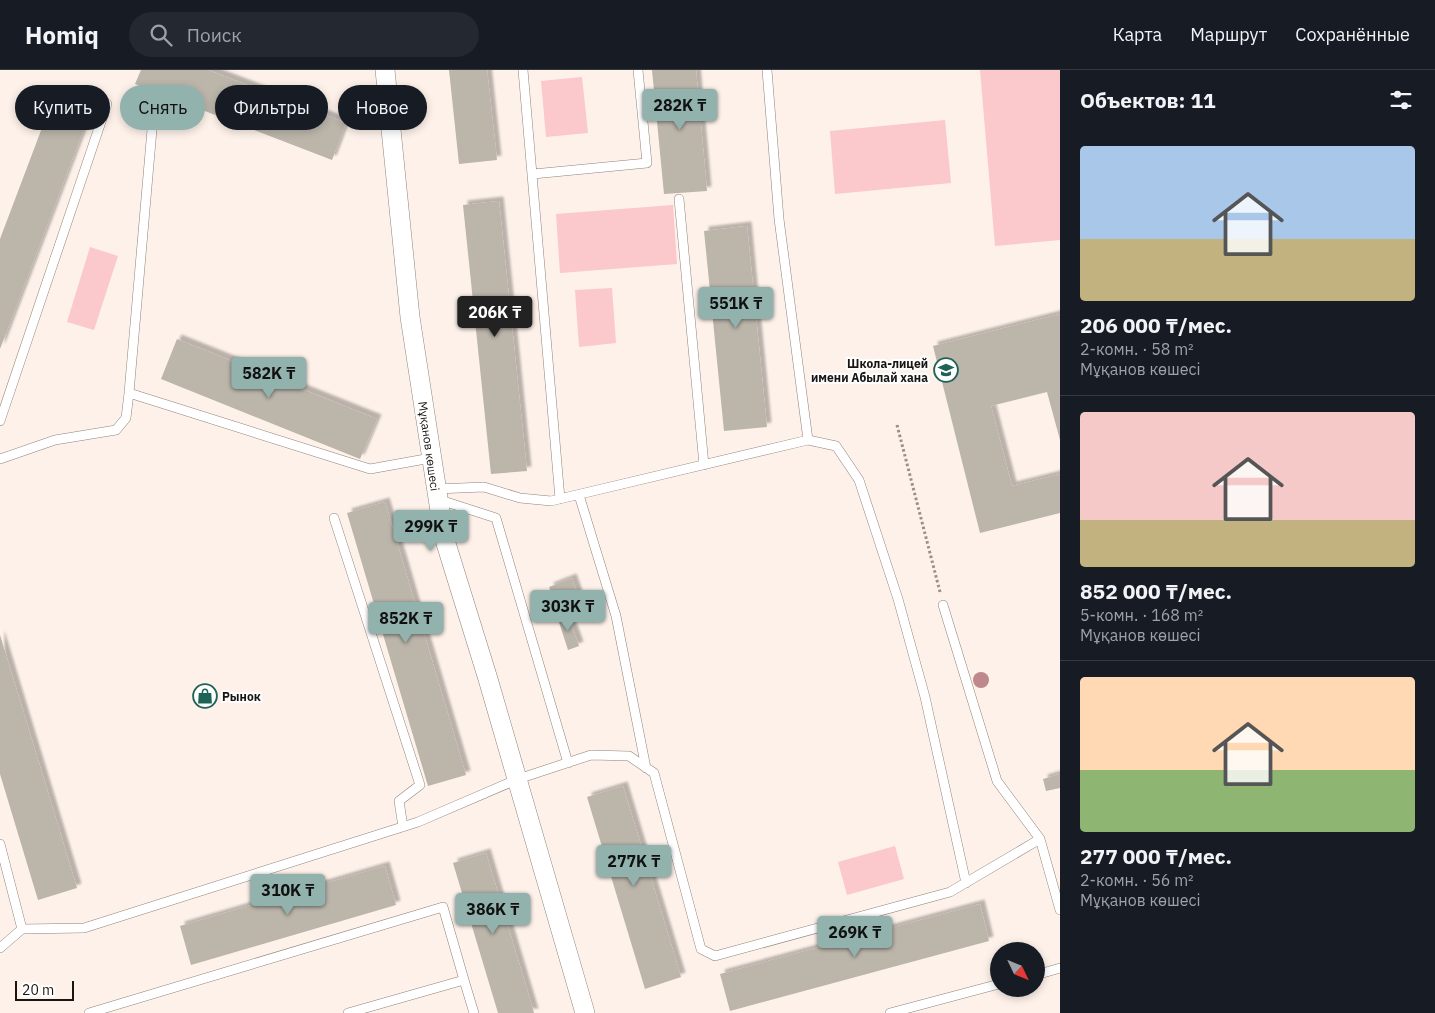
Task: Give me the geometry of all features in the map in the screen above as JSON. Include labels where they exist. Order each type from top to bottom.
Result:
[{"type":"street","name":"Мұқанов көшесі","points":[[385,70],[410,317],[444,537],[518,779],[585,1013]]},
{"type":"lane","points":[[523,70],[560,499]]},
{"type":"lane","points":[[533,174],[647,164],[638,70]]},
{"type":"lane","points":[[766,70],[779,219],[808,440]]},
{"type":"lane","points":[[0,421],[98,130]]},
{"type":"lane","points":[[0,459],[55,440],[116,430],[126,418],[130,393],[152,130]]},
{"type":"lane","points":[[679,199],[704,464]]},
{"type":"lane","points":[[130,393],[370,469],[431,458]]},
{"type":"lane","points":[[436,494],[484,487],[520,498],[551,501],[808,440],[836,446],[859,480],[898,599],[925,697],[966,883]]},
{"type":"lane","points":[[436,494],[496,518],[568,763]]},
{"type":"lane","points":[[579,495],[616,616],[646,768]]},
{"type":"lane","points":[[334,518],[420,785],[399,801],[403,826]]},
{"type":"lane","points":[[943,605],[997,781],[1040,839],[1060,910]]},
{"type":"lane","points":[[0,948],[22,929],[84,928],[403,826],[518,779],[591,755],[629,756],[654,773],[701,949],[715,956],[950,892],[1040,839]]},
{"type":"lane","points":[[0,844],[22,929]]},
{"type":"lane","points":[[89,1013],[443,907],[474,1013]]},
{"type":"lane","points":[[1045,972],[1060,968]]},
{"type":"lane","points":[[348,1013],[464,980]]},
{"type":"lane","points":[[890,1013],[990,986]]},
{"type":"path","points":[[896,425],[943,605]]},
{"type":"shaded area","points":[[980,70],[1060,70],[1060,240],[995,246]]},
{"type":"shaded area","points":[[582,77],[588,133],[546,137],[541,81]]},
{"type":"shaded area","points":[[945,120],[951,183],[835,194],[830,131]]},
{"type":"shaded area","points":[[673,205],[677,264],[560,273],[556,214]]},
{"type":"shaded area","points":[[90,247],[118,256],[94,330],[67,322]]},
{"type":"shaded area","points":[[612,288],[616,343],[579,347],[575,290]]},
{"type":"shaded area","points":[[895,846],[904,879],[847,895],[838,862]]},
{"type":"building","points":[[141,70],[208,70],[247,85],[215,85],[215,115],[205,111],[205,85],[135,84]]},
{"type":"building","points":[[449,70],[487,70],[497,160],[459,164]]},
{"type":"building","points":[[652,70],[696,70],[707,191],[664,194]]},
{"type":"building","points":[[328,116],[338,120],[338,130],[343,130],[332,160],[254,130],[328,130]]},
{"type":"building","points":[[41,130],[83,130],[0,349],[0,239]]},
{"type":"building","points":[[499,201],[527,471],[491,474],[463,205]]},
{"type":"building","points":[[747,226],[767,427],[724,431],[704,231]]},
{"type":"building","points":[[1060,314],[1060,440],[1047,392],[991,406],[1012,486],[1060,474],[1060,513],[980,533],[933,346]]},
{"type":"building","points":[[177,339],[377,419],[360,459],[161,379]]},
{"type":"building","points":[[385,502],[466,775],[428,786],[347,513]]},
{"type":"building","points":[[572,578],[578,595],[556,604],[549,587]]},
{"type":"building","points":[[567,613],[579,646],[568,650],[557,616]]},
{"type":"building","points":[[0,635],[77,888],[38,900],[0,774]]},
{"type":"building","points":[[1060,774],[1060,788],[1046,791],[1043,779]]},
{"type":"building","points":[[623,786],[681,977],[645,989],[587,797]]},
{"type":"building","points":[[486,853],[534,1013],[498,1013],[453,863]]},
{"type":"building","points":[[385,866],[396,905],[191,965],[180,926]]},
{"type":"building","points":[[980,904],[989,941],[730,1011],[720,974]]},
{"type":"place","name":"Школа-лицей имени Абылай хана","points":[[946,370]]},
{"type":"place","name":"Рынок","points":[[205,696]]}]
